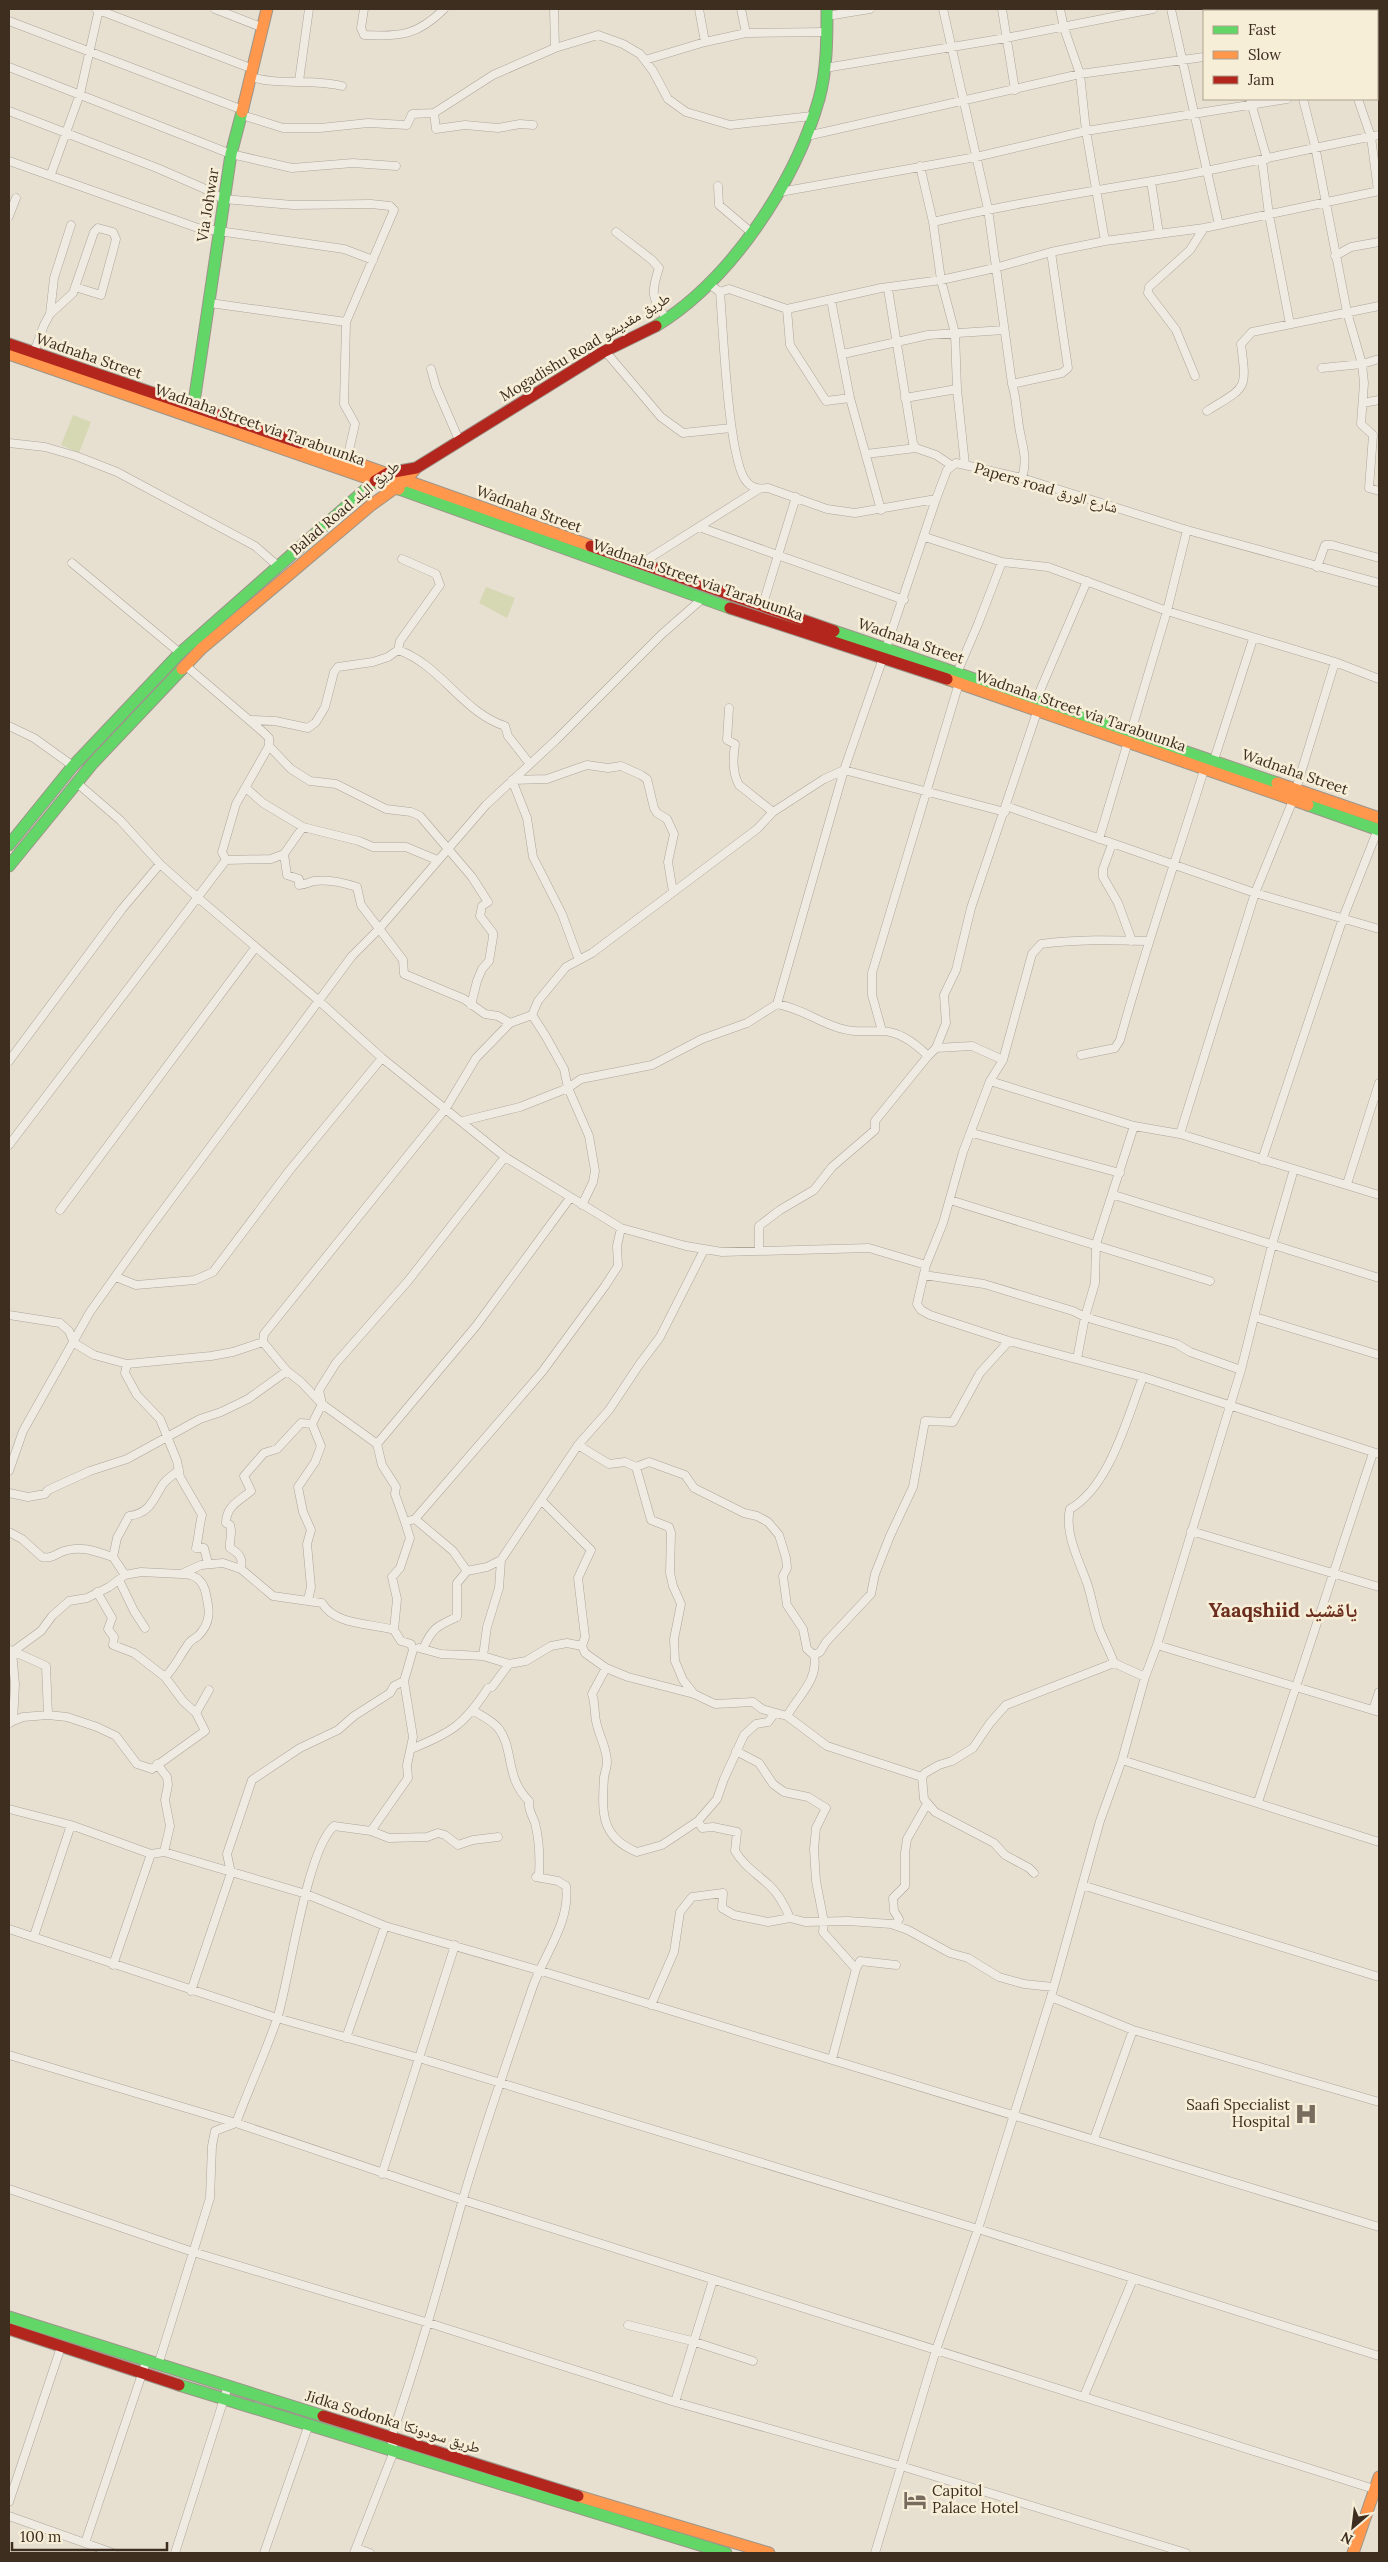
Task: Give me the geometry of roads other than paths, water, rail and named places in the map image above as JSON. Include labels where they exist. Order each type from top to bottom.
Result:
[{"type":"main road","name":"Via Johwar","points":[[193,408],[210,303],[222,200],[231,154],[243,113],[261,27],[267,9]]},
{"type":"main road","name":"Mogadishu Road طريق مقديشو","points":[[416,468],[605,351],[667,318],[709,284],[739,252],[779,192],[805,136],[826,68],[827,12]]},
{"type":"main road","name":"Wadnaha Street","points":[[10,350],[34,352],[193,408],[300,449],[347,459],[388,473],[890,655],[958,678],[1036,700],[1127,736],[1214,760],[1379,826]]},
{"type":"main road","name":"Wadnaha Street via Tarabuunka","points":[[10,350],[300,449],[395,489],[702,599],[890,655]]},
{"type":"main road","name":"Balad Road طريق البلد","points":[[9,845],[73,766],[180,653],[375,481],[388,473],[416,468]]},
{"type":"main road","name":"Balad Road طريق البلد","points":[[9,866],[77,783],[201,649],[370,506],[406,480],[416,468]]},
{"type":"main road","name":"Wadnaha Street via Tarabuunka","points":[[958,678],[1037,712],[1127,736],[1204,770],[1295,794]]},
{"type":"main road","name":"Jidka Sodonka طريق سودونكا","points":[[9,2317],[146,2362],[392,2438],[726,2553]]},
{"type":"main road","name":"Jidka Sodonka طريق سودونكا","points":[[9,2329],[142,2374],[394,2451],[769,2553]]},
{"type":"main road","points":[[1353,2553],[1377,2490],[1379,2476]]},
{"type":"street","points":[[51,174],[80,94],[98,9],[252,73],[262,80],[299,81],[342,86]]},
{"type":"street","points":[[214,9],[261,27]]},
{"type":"street","points":[[299,81],[309,9]]},
{"type":"street","points":[[364,9],[362,28],[364,35],[389,37],[408,34],[429,24],[444,9]]},
{"type":"street","points":[[554,9],[555,48]]},
{"type":"street","points":[[699,9],[705,42]]},
{"type":"street","points":[[741,9],[746,33]]},
{"type":"street","points":[[827,12],[870,9]]},
{"type":"street","points":[[943,9],[988,209],[1012,384],[1017,399],[1020,434],[1025,448],[1026,465],[1022,478]]},
{"type":"street","points":[[1002,9],[1015,90]]},
{"type":"street","points":[[1060,9],[1064,28],[1080,74],[1086,131],[1105,241]]},
{"type":"street","points":[[826,68],[1064,28],[1153,9]]},
{"type":"street","points":[[1171,9],[1208,170],[1218,225]]},
{"type":"street","points":[[9,21],[283,128],[320,128],[368,123],[403,125],[409,123],[412,114],[434,113],[493,74],[555,48],[598,35],[630,48],[645,60],[668,99],[686,112],[730,125],[812,116]]},
{"type":"street","points":[[645,60],[705,42],[746,33],[827,32]]},
{"type":"street","points":[[805,136],[1080,74],[1136,64],[1184,60],[1203,56]]},
{"type":"street","points":[[9,67],[231,154],[292,168],[353,163],[396,166]]},
{"type":"street","points":[[779,192],[976,157],[1086,131],[1251,102],[1274,100]]},
{"type":"street","points":[[1302,100],[1315,146],[1347,312],[1362,364],[1363,403],[1361,424],[1373,435],[1368,488],[1379,491]]},
{"type":"street","points":[[720,292],[729,289],[787,309],[881,288],[888,289],[941,280],[995,268],[1051,252],[1105,241],[1204,228],[1379,191],[1375,136],[1358,100]]},
{"type":"street","points":[[1251,102],[1264,160],[1269,215],[1290,324]]},
{"type":"street","points":[[9,111],[164,171],[203,188],[222,200],[293,205],[371,204],[390,206],[394,210],[346,322],[344,404],[355,424],[347,459]]},
{"type":"street","points":[[434,113],[436,129],[465,125],[498,128],[520,124],[533,125]]},
{"type":"street","points":[[933,222],[988,209],[1264,160],[1315,146],[1375,136]]},
{"type":"street","points":[[9,161],[51,174],[198,228],[344,250],[373,260]]},
{"type":"street","points":[[920,166],[933,222],[941,280],[955,333],[957,389],[965,465]]},
{"type":"street","points":[[1151,181],[1158,234]]},
{"type":"street","points":[[718,186],[719,205],[752,233]]},
{"type":"street","points":[[9,216],[16,198]]},
{"type":"street","points":[[34,352],[50,314],[54,278],[71,226]]},
{"type":"street","points":[[50,314],[68,300],[75,287],[94,232],[98,228],[112,232],[116,239],[100,295],[75,287]]},
{"type":"street","points":[[1195,376],[1176,330],[1148,293],[1149,287],[1193,246],[1204,228]]},
{"type":"street","points":[[616,232],[652,260],[659,268],[654,284],[653,298],[667,318]]},
{"type":"street","points":[[1335,256],[1351,247],[1379,242]]},
{"type":"street","points":[[1012,384],[1062,373],[1068,368],[1051,252]]},
{"type":"street","points":[[709,284],[720,292],[731,428],[740,470],[747,483],[759,490]]},
{"type":"street","points":[[888,289],[905,398],[916,448]]},
{"type":"street","points":[[831,300],[843,354],[850,398],[881,510]]},
{"type":"street","points":[[210,303],[346,322]]},
{"type":"street","points":[[1207,411],[1242,388],[1245,378],[1241,344],[1252,332],[1379,306]]},
{"type":"street","points":[[787,309],[790,345],[826,401],[850,398]]},
{"type":"street","points":[[843,354],[897,342],[955,333],[1004,330]]},
{"type":"street","points":[[605,351],[661,417],[683,433],[731,428]]},
{"type":"street","points":[[1322,368],[1362,364],[1379,360]]},
{"type":"street","points":[[431,369],[436,387],[459,440]]},
{"type":"street","points":[[905,398],[957,389]]},
{"type":"street","points":[[1363,403],[1379,400]]},
{"type":"street","points":[[9,443],[45,447],[118,472],[255,546],[279,566]]},
{"type":"street","points":[[464,1122],[520,1107],[568,1088],[581,1080],[652,1066],[702,1039],[748,1023],[777,1004],[844,770],[890,655],[904,600],[936,499],[951,465],[936,455],[916,448],[866,454]]},
{"type":"street","name":"Papers road شارع الورق","points":[[951,465],[956,463],[1022,478],[1186,530],[1379,583]]},
{"type":"street","points":[[639,564],[759,490],[768,488],[796,497],[815,506],[839,512],[881,510],[936,499]]},
{"type":"street","points":[[762,608],[796,497]]},
{"type":"street","points":[[699,527],[904,600]]},
{"type":"street","points":[[1099,839],[1127,736],[1166,610],[1186,530]]},
{"type":"street","points":[[924,537],[1002,562],[1048,567],[1166,610],[1253,639],[1336,662],[1379,679]]},
{"type":"street","points":[[1317,567],[1325,545],[1332,545],[1379,558]]},
{"type":"street","points":[[251,720],[275,721],[308,728],[316,722],[325,707],[330,682],[338,667],[373,662],[388,657],[398,650],[404,635],[440,584],[436,574],[414,566],[402,558]]},
{"type":"street","points":[[882,1031],[872,994],[872,973],[927,790],[958,678],[1002,562]]},
{"type":"street","points":[[72,563],[180,653]]},
{"type":"street","points":[[1036,700],[1087,581]]},
{"type":"street","points":[[9,1471],[23,1431],[90,1312],[352,956],[379,929],[486,805],[614,684],[662,634],[702,599]]},
{"type":"street","points":[[1214,760],[1253,639]]},
{"type":"street","points":[[398,650],[407,654],[446,681],[495,723],[505,726],[508,736],[530,764]]},
{"type":"street","points":[[1180,1134],[1255,893],[1295,794],[1336,662]]},
{"type":"street","points":[[186,666],[251,720],[269,738],[269,746],[236,804],[230,821],[222,852],[226,860]]},
{"type":"street","points":[[729,708],[727,740],[735,744],[733,762],[736,779],[739,785],[773,812]]},
{"type":"street","points":[[759,1251],[759,1226],[780,1210],[814,1190],[832,1168],[875,1130],[875,1121],[936,1048],[946,1023],[944,995],[956,970],[971,908],[1006,809],[1037,712]]},
{"type":"street","points":[[9,726],[57,753],[73,766]]},
{"type":"street","points":[[269,746],[291,769],[310,781],[336,784],[360,798],[386,809],[411,812],[420,816],[472,877],[486,896],[488,902],[482,906],[480,916],[493,933],[492,951],[489,961],[482,969],[477,981],[471,1005]]},
{"type":"street","points":[[512,780],[547,778],[587,765],[608,768],[621,766],[641,775],[647,780],[657,813],[667,819],[674,834],[668,862],[673,892]]},
{"type":"street","points":[[532,1015],[538,1000],[566,967],[592,953],[757,829],[773,812],[824,779],[844,770],[1006,809],[1255,893],[1379,929]]},
{"type":"street","points":[[1081,1055],[1115,1048],[1120,1040],[1148,941],[1175,866],[1204,770]]},
{"type":"street","points":[[512,780],[527,818],[533,857],[562,914],[579,960]]},
{"type":"street","points":[[77,783],[120,820],[160,864],[255,948],[318,1000],[382,1058],[506,1157],[621,1228],[704,1250],[722,1252],[869,1248],[926,1265]]},
{"type":"street","points":[[246,788],[263,803],[303,827],[359,841],[373,847],[406,847],[437,860]]},
{"type":"street","points":[[1262,1160],[1343,918],[1379,826]]},
{"type":"street","points":[[9,1145],[196,896],[226,860],[271,859],[284,854],[303,827]]},
{"type":"street","points":[[1112,844],[1103,869],[1103,877],[1118,903],[1132,941]]},
{"type":"street","points":[[284,854],[287,874],[298,879],[299,885],[308,885],[313,881],[358,887],[361,904],[403,960],[404,974],[431,983],[485,1014],[498,1016],[510,1022]]},
{"type":"street","points":[[9,1060],[122,909],[160,864]]},
{"type":"street","points":[[1148,941],[1079,940],[1041,944],[1032,954],[1003,1060],[990,1081],[972,1133],[963,1152],[935,1248],[926,1265],[916,1304],[921,1310],[1009,1342],[1143,1377],[1376,1453],[1258,1802]]},
{"type":"street","points":[[60,1210],[255,948]]},
{"type":"street","points":[[777,1004],[805,1011],[820,1020],[855,1033],[882,1031],[901,1035],[928,1056]]},
{"type":"street","points":[[371,1831],[405,1784],[408,1772],[406,1765],[413,1737],[404,1681],[413,1650],[411,1644],[401,1641],[394,1630],[397,1599],[392,1577],[400,1568],[410,1538],[406,1522],[397,1501],[396,1487],[382,1466],[377,1444],[322,1404],[287,1371],[263,1342],[264,1334],[446,1108],[476,1058],[510,1022],[532,1015]]},
{"type":"street","points":[[532,1015],[564,1069],[568,1088],[589,1136],[595,1165],[593,1182],[582,1205]]},
{"type":"street","points":[[936,1048],[972,1046],[1003,1060]]},
{"type":"street","points":[[116,1277],[136,1285],[195,1280],[213,1272],[289,1171],[382,1058]]},
{"type":"street","points":[[990,1081],[1134,1126],[1180,1134],[1379,1195]]},
{"type":"street","points":[[1347,1184],[1379,1083]]},
{"type":"street","points":[[1077,1359],[1085,1317],[1096,1283],[1096,1244],[1114,1195],[1134,1126]]},
{"type":"street","points":[[972,1133],[1120,1174]]},
{"type":"street","points":[[308,1600],[311,1587],[307,1544],[311,1530],[303,1512],[298,1487],[315,1462],[321,1446],[312,1424],[322,1404],[319,1390],[336,1363],[408,1281],[506,1157]]},
{"type":"street","points":[[875,2553],[936,2350],[978,2229],[1051,1997],[1100,1820],[1122,1760],[1144,1677],[1157,1645],[1229,1406],[1242,1370],[1272,1245],[1294,1169]]},
{"type":"street","points":[[1114,1195],[1379,1278]]},
{"type":"street","points":[[377,1444],[476,1326],[570,1198]]},
{"type":"street","points":[[950,1200],[1210,1281]]},
{"type":"street","points":[[406,1522],[415,1519],[542,1372],[618,1266],[617,1246],[621,1228]]},
{"type":"street","points":[[423,1649],[428,1635],[436,1627],[457,1617],[457,1583],[467,1571],[487,1566],[500,1560],[542,1501],[578,1445],[609,1410],[660,1337],[704,1250]]},
{"type":"street","points":[[924,1275],[984,1284],[1072,1311],[1085,1317],[1177,1344],[1190,1352],[1242,1370]]},
{"type":"street","points":[[9,1315],[60,1323],[69,1331],[74,1343],[94,1355],[127,1364],[138,1365],[233,1352],[263,1342]]},
{"type":"street","points":[[1255,1317],[1379,1355]]},
{"type":"street","points":[[814,1655],[820,1652],[826,1642],[871,1594],[875,1574],[913,1487],[925,1421],[953,1422],[980,1373],[1009,1342]]},
{"type":"street","points":[[127,1364],[125,1374],[137,1395],[160,1419],[180,1477],[202,1515],[196,1548],[204,1548],[208,1563]]},
{"type":"street","points":[[9,1493],[28,1497],[45,1494],[55,1487],[90,1471],[127,1459],[200,1418],[221,1412],[248,1399],[287,1371]]},
{"type":"street","points":[[1114,1663],[1106,1639],[1099,1630],[1075,1550],[1068,1517],[1070,1509],[1084,1500],[1118,1449],[1143,1377]]},
{"type":"street","points":[[241,1569],[242,1560],[238,1553],[230,1548],[229,1540],[232,1531],[230,1525],[226,1523],[226,1514],[235,1502],[251,1491],[244,1476],[264,1453],[277,1449],[301,1423],[312,1424]]},
{"type":"street","points":[[9,1444],[17,1446]]},
{"type":"street","points":[[578,1445],[609,1464],[625,1462],[636,1467],[649,1462],[685,1475],[694,1488],[744,1514],[757,1516],[768,1522],[779,1535],[786,1558],[787,1568],[783,1576],[787,1605],[803,1629],[807,1649],[814,1655],[816,1664],[811,1682],[787,1716]]},
{"type":"street","points":[[636,1467],[651,1520],[669,1527],[671,1533],[670,1573],[673,1586],[681,1604],[674,1639],[675,1661],[683,1680],[694,1694]]},
{"type":"street","points":[[146,1628],[134,1611],[113,1557],[117,1538],[129,1516],[139,1514],[154,1502],[163,1485],[179,1470]]},
{"type":"street","points":[[542,1501],[591,1550],[578,1578],[585,1637],[582,1646],[585,1653],[606,1668],[628,1677],[694,1694],[715,1704],[753,1702],[787,1716],[827,1746],[922,1776]]},
{"type":"street","points":[[415,1519],[453,1551],[467,1571]]},
{"type":"street","points":[[1191,1531],[1379,1587]]},
{"type":"street","points":[[9,1532],[22,1539],[42,1557],[55,1557],[64,1551],[79,1548],[113,1557]]},
{"type":"street","points":[[482,1656],[487,1627],[499,1588],[500,1560]]},
{"type":"street","points":[[182,1574],[208,1563],[223,1563],[241,1569],[273,1596],[322,1603],[326,1609],[344,1619],[394,1630]]},
{"type":"street","points":[[12,1650],[41,1632],[52,1616],[69,1602],[87,1598],[121,1578],[141,1572],[195,1576],[203,1584],[209,1602],[209,1616],[198,1636],[188,1643],[177,1664],[165,1677]]},
{"type":"street","points":[[12,1650],[15,1684],[11,1722],[24,1717],[48,1715],[68,1717],[116,1736],[137,1764],[152,1769],[205,1731],[206,1728],[196,1713],[183,1701],[165,1677],[134,1654],[114,1644],[114,1637],[108,1629],[112,1618],[97,1592]]},
{"type":"street","points":[[413,1650],[420,1648],[441,1654],[482,1656],[509,1664],[526,1661],[551,1646],[567,1643],[582,1646]]},
{"type":"street","points":[[1157,1645],[1376,1711],[1379,1692]]},
{"type":"street","points":[[12,1650],[46,1666],[48,1715]]},
{"type":"street","points":[[922,1776],[973,1748],[990,1723],[1006,1705],[1114,1663],[1144,1677]]},
{"type":"street","points":[[411,1749],[447,1734],[474,1711],[488,1688],[492,1687],[509,1664]]},
{"type":"street","points":[[606,1668],[592,1694],[595,1702],[596,1726],[607,1762],[604,1798],[608,1832],[631,1849],[645,1851],[662,1845],[698,1821],[717,1799],[736,1751],[748,1732],[756,1724],[768,1722],[776,1713]]},
{"type":"street","points":[[192,1991],[231,1872],[227,1854],[252,1780],[300,1748],[338,1730],[354,1716],[390,1693],[394,1686],[404,1681]]},
{"type":"street","points":[[196,1713],[209,1690]]},
{"type":"street","points":[[370,2553],[355,2551],[394,2451],[392,2438],[429,2323],[463,2200],[500,2083],[538,1970],[550,1948],[566,1908],[566,1886],[558,1881],[536,1877],[539,1874],[540,1859],[534,1821],[528,1810],[529,1801],[521,1794],[514,1778],[503,1737],[499,1729],[474,1711]]},
{"type":"street","points":[[736,1751],[759,1763],[773,1784],[784,1792],[808,1797],[826,1808],[816,1828],[814,1864],[824,1922],[823,1932],[856,1969]]},
{"type":"street","points":[[1122,1760],[1379,1842]]},
{"type":"street","points":[[157,1764],[167,1777],[165,1800],[170,1826],[164,1852]]},
{"type":"street","points":[[922,1776],[922,1791],[927,1804],[935,1812],[994,1843],[1005,1855],[1029,1868],[1034,1873]]},
{"type":"street","points":[[891,1924],[896,1923],[899,1919],[894,1911],[893,1898],[905,1886],[907,1839],[927,1804]]},
{"type":"street","points":[[9,1809],[71,1825],[151,1854],[164,1852],[306,1894],[385,1926],[538,1970],[1379,2227]]},
{"type":"street","points":[[698,1821],[702,1828],[712,1827],[737,1832],[735,1851],[750,1871],[769,1885],[785,1903],[790,1918]]},
{"type":"street","points":[[34,1936],[71,1825]]},
{"type":"street","points":[[158,2365],[210,2198],[212,2146],[215,2131],[236,2123],[277,2018],[306,1894],[321,1847],[331,1829],[334,1826],[371,1831],[389,1838],[427,1837],[438,1833],[445,1835],[458,1845],[473,1840],[498,1837]]},
{"type":"street","points":[[113,1965],[151,1854]]},
{"type":"street","points":[[1082,1885],[1379,1977]]},
{"type":"street","points":[[651,2005],[674,1952],[680,1912],[692,1897],[724,1893],[722,1908],[734,1915],[768,1922],[790,1918],[805,1922],[848,1921],[891,1924],[908,1930],[950,1954],[968,1958],[999,1978],[1024,1984],[1053,1987]]},
{"type":"street","points":[[346,2038],[385,1926]]},
{"type":"street","points":[[9,1929],[277,2018],[420,2058],[978,2229],[1379,2356]]},
{"type":"street","points":[[382,2174],[455,1945]]},
{"type":"street","points":[[832,2060],[856,1969],[860,1961],[896,1965]]},
{"type":"street","points":[[1051,1997],[1133,2030],[1379,2102]]},
{"type":"street","points":[[1094,2139],[1133,2030]]},
{"type":"street","points":[[9,2055],[236,2123],[382,2174],[1377,2490]]},
{"type":"street","points":[[9,2190],[193,2252],[429,2323],[675,2402],[901,2466],[1186,2553]]},
{"type":"street","points":[[1084,2396],[1133,2279]]},
{"type":"street","points":[[675,2402],[692,2341],[713,2280]]},
{"type":"street","points":[[628,2325],[692,2341],[753,2361]]},
{"type":"street","points":[[9,2502],[61,2346]]},
{"type":"street","points":[[85,2543],[146,2362]]},
{"type":"street","points":[[175,2553],[228,2386]]},
{"type":"street","points":[[264,2553],[309,2424]]},
{"type":"street","points":[[9,2516],[107,2552]]},
{"type":"place","name":"Saafi Specialist Hospital","points":[[1306,2114]]},
{"type":"place","name":"Capitol Palace Hotel","points":[[915,2500]]},
{"type":"district","name":"Yaaqshiid ياقشيد","points":[[1283,1610]]}]
